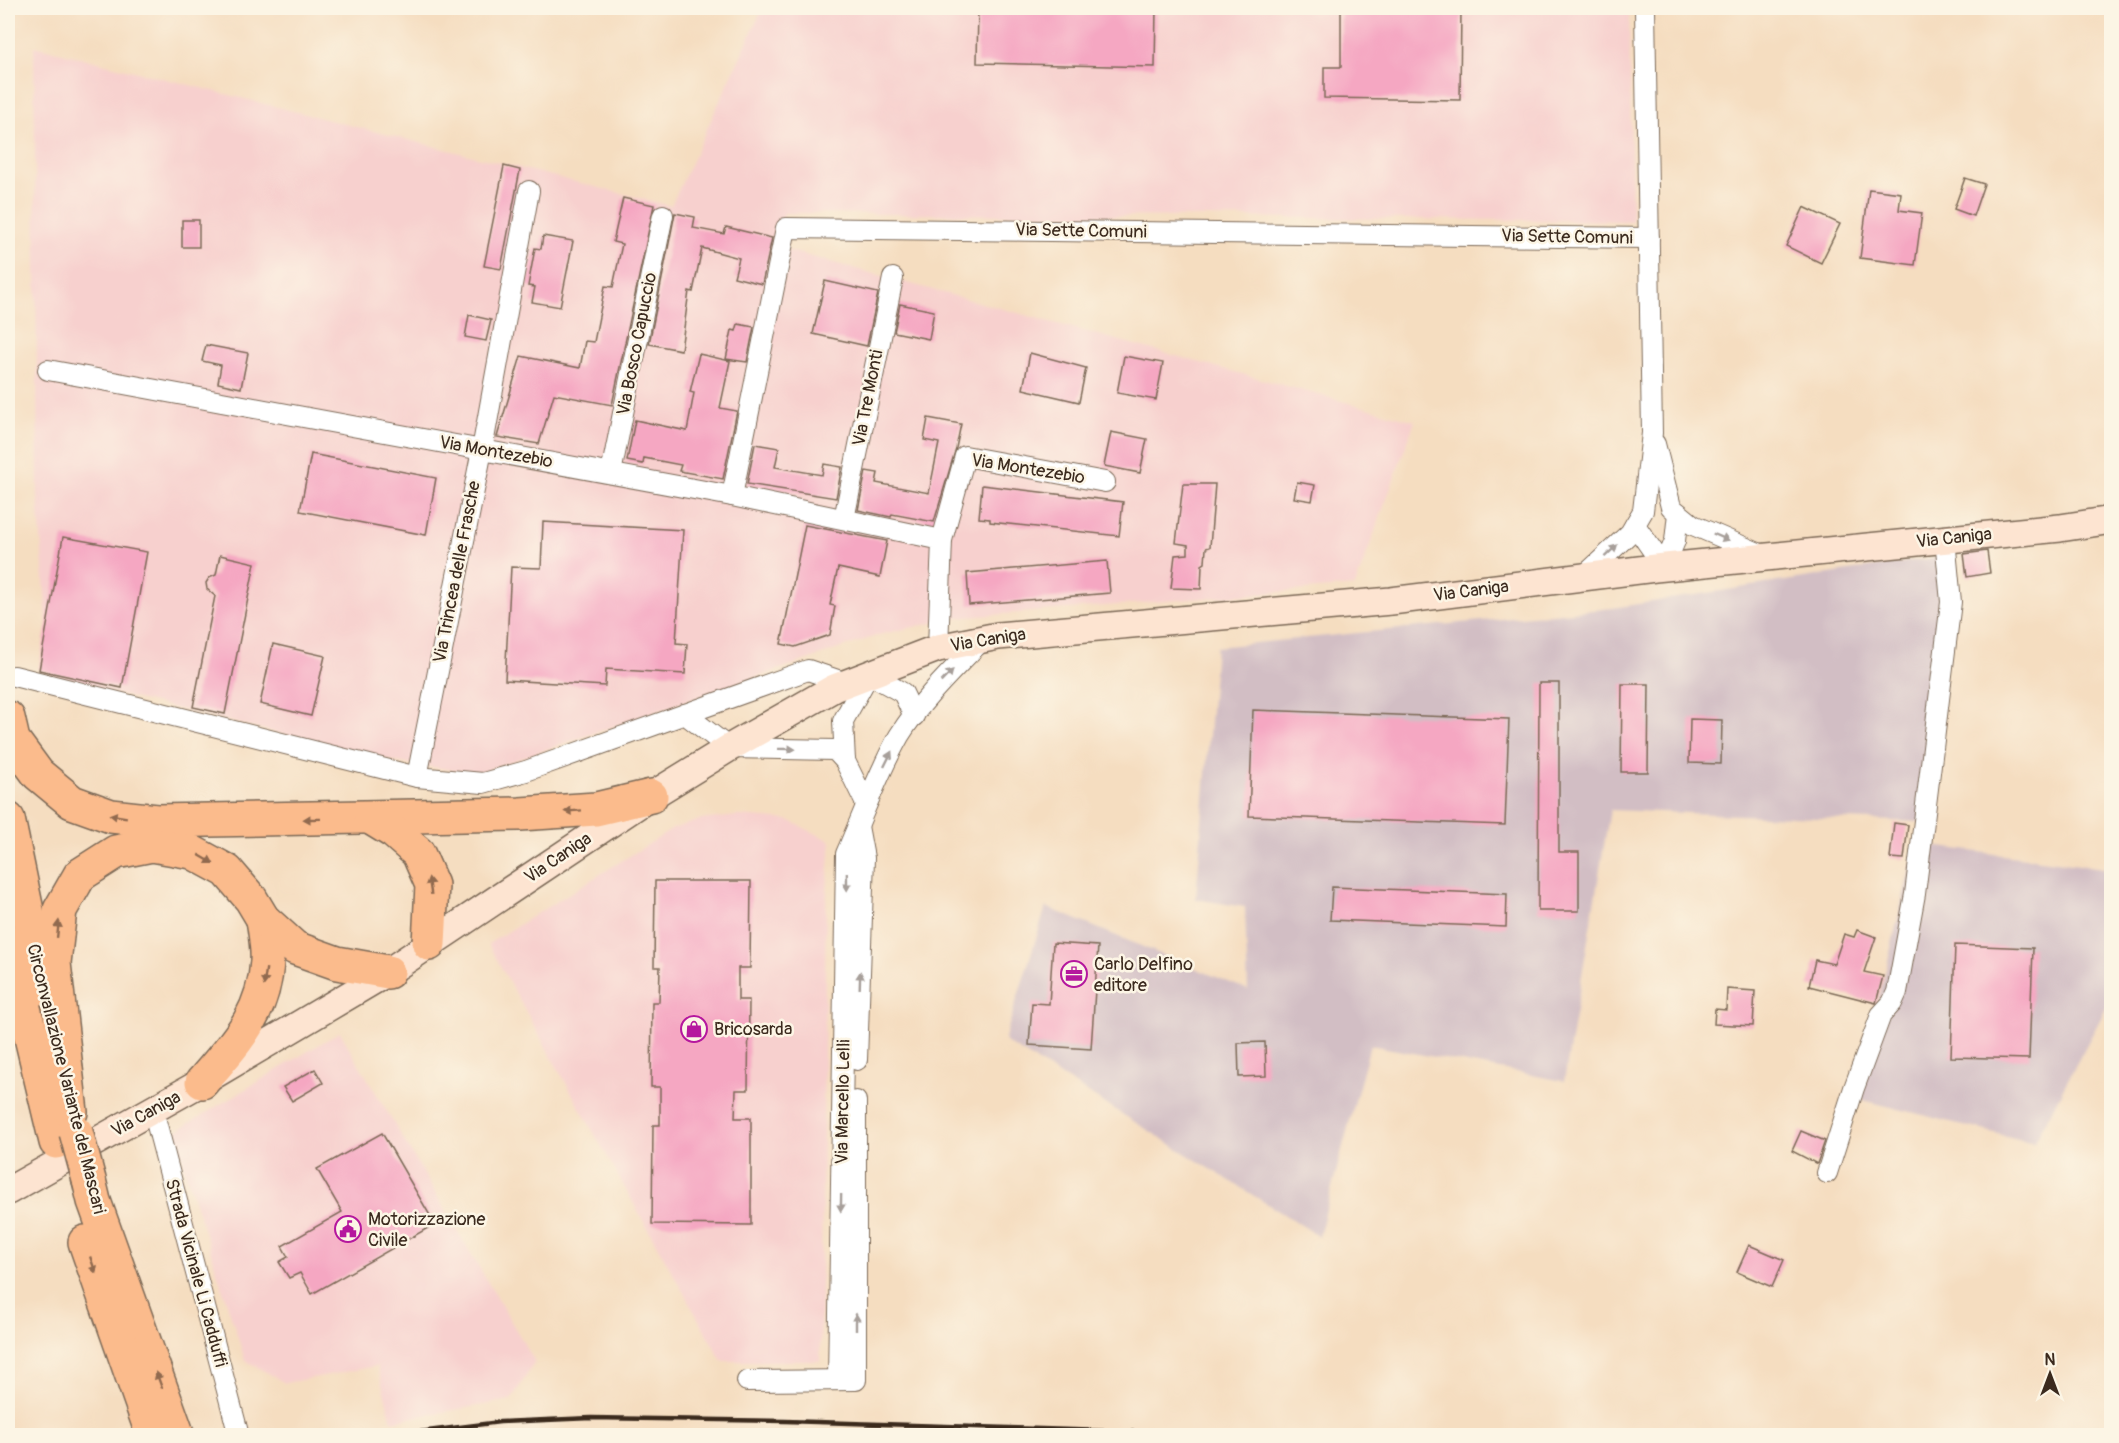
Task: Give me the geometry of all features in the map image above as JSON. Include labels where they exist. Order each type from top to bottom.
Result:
[{"type":"highway","points":[[8,718],[13,740],[38,774],[72,802],[111,816],[157,821],[520,814],[596,809],[651,796]]},
{"type":"highway","points":[[371,818],[394,832],[418,854],[432,885],[429,944]]},
{"type":"highway","name":"Circonvallazione Variante del Mascari","points":[[8,819],[64,1127]]},
{"type":"highway","points":[[64,1127],[54,963],[60,910],[80,875],[116,852],[152,845],[192,852],[226,871],[251,899],[263,919],[295,948],[337,963],[388,972]]},
{"type":"highway","points":[[202,1082],[244,1032],[263,995],[268,959],[263,919]]},
{"type":"highway","name":"Circonvallazione Variante del Mascari","points":[[8,941],[64,1127],[78,1184],[73,1210],[153,1436]]},
{"type":"highway","points":[[8,1035],[64,1127]]},
{"type":"highway","name":"Circonvallazione Variante del Mascari","points":[[78,1184],[94,1201],[178,1436]]},
{"type":"street","name":"Via Sette Comuni","points":[[1584,576],[1630,533],[1643,511],[1652,433],[1645,8]]},
{"type":"street","name":"Via Trincea delle Frasche","points":[[417,777],[482,450],[529,191]]},
{"type":"street","name":"Via Bosco Capuccio","points":[[612,473],[663,215]]},
{"type":"street","name":"Via Sette Comuni","points":[[732,496],[786,228],[1649,238]]},
{"type":"street","name":"Via Tre Monti","points":[[844,519],[892,278]]},
{"type":"street","name":"Via Montezebio","points":[[48,370],[612,473],[942,540]]},
{"type":"street","name":"Via Sette Comuni","points":[[1652,433],[1671,507],[1678,513]]},
{"type":"street","name":"Via Montezebio","points":[[938,648],[942,540],[965,456],[1105,482]]},
{"type":"street","points":[[1678,513],[1693,525],[1767,557]]},
{"type":"street","points":[[1635,525],[1659,562],[1665,567],[1675,541],[1678,513]]},
{"type":"street","name":"Via Caniga","points":[[8,1191],[202,1082],[388,972],[651,796],[729,748],[834,688],[938,648],[983,639],[1379,602],[1584,576],[2060,528],[2112,520]]},
{"type":"street","points":[[1827,1173],[1881,1015],[1892,1004],[1897,992],[1915,894],[1951,602],[1945,539]]},
{"type":"street","name":"Via Marcello Lelli","points":[[747,1381],[847,1380],[864,858],[858,826],[866,804],[899,737],[929,695],[983,639]]},
{"type":"street","points":[[15,676],[417,777],[483,783],[526,771],[808,670],[857,679],[903,693],[914,716]]},
{"type":"street","points":[[845,761],[843,721],[857,679]]},
{"type":"street","points":[[685,714],[729,748],[835,750],[845,761],[866,804]]},
{"type":"street","name":"Strada Vicinale Li Cadduffi","points":[[153,1110],[239,1436]]},
{"type":"shaded area","points":[[763,8],[1629,8],[1632,221],[784,213],[775,247],[1415,421],[1355,586],[955,618],[882,634],[478,773],[401,763],[51,678],[38,497],[34,46],[671,206]]},
{"type":"shaded area","points":[[1950,555],[1921,822],[1610,810],[1564,1081],[1370,1045],[1319,1236],[1004,1041],[1046,907],[1248,990],[1245,907],[1196,899],[1216,647],[1613,608]]},
{"type":"shaded area","points":[[739,816],[788,820],[831,841],[826,904],[820,1361],[722,1361],[488,944],[673,829],[700,820]]},
{"type":"shaded area","points":[[1916,844],[2111,869],[2111,999],[2034,1143],[1855,1098]]},
{"type":"shaded area","points":[[340,1032],[535,1362],[511,1400],[392,1421],[377,1366],[285,1383],[245,1360],[173,1133]]},
{"type":"building","points":[[978,8],[1156,8],[1155,67],[977,63]]},
{"type":"building","points":[[1341,8],[1461,8],[1460,100],[1324,98],[1324,67],[1341,67]]},
{"type":"building","points":[[504,166],[520,170],[501,269],[484,266]]},
{"type":"building","points":[[1965,178],[1984,184],[1973,216],[1954,209]]},
{"type":"building","points":[[1869,189],[1901,193],[1899,210],[1922,213],[1915,265],[1860,258]]},
{"type":"building","points":[[623,198],[654,205],[612,405],[554,394],[539,444],[497,437],[521,356],[580,368],[585,341],[594,342],[605,286],[613,287],[622,244],[613,242]]},
{"type":"building","points":[[1804,207],[1840,224],[1821,263],[1786,246]]},
{"type":"building","points":[[675,213],[695,217],[693,228],[724,234],[726,227],[772,238],[762,284],[734,277],[739,258],[702,248],[693,292],[689,291],[681,350],[649,344]]},
{"type":"building","points":[[182,220],[199,220],[199,247],[182,247]]},
{"type":"building","points":[[543,236],[573,241],[560,307],[532,302],[535,287],[528,286],[535,248],[541,249]]},
{"type":"building","points":[[825,281],[878,293],[867,346],[813,334]]},
{"type":"building","points":[[900,304],[934,311],[929,339],[894,332]]},
{"type":"building","points":[[469,315],[491,320],[486,341],[465,337]]},
{"type":"building","points":[[738,324],[754,327],[747,362],[726,359],[732,330],[736,331]]},
{"type":"building","points":[[206,345],[248,353],[241,388],[218,383],[221,365],[202,361]]},
{"type":"building","points":[[1030,353],[1086,368],[1079,402],[1023,389]]},
{"type":"building","points":[[699,354],[730,361],[720,408],[737,411],[723,479],[679,471],[681,465],[644,458],[643,464],[627,461],[635,420],[687,431],[694,393],[690,392]]},
{"type":"building","points":[[1124,356],[1163,363],[1156,400],[1117,393]]},
{"type":"building","points":[[928,418],[961,424],[934,522],[858,510],[866,471],[878,473],[876,483],[929,493],[939,443],[924,440]]},
{"type":"building","points":[[1111,432],[1147,439],[1140,473],[1104,466]]},
{"type":"building","points":[[755,444],[779,448],[775,467],[822,475],[824,464],[842,467],[836,498],[747,484]]},
{"type":"building","points":[[311,454],[436,478],[426,535],[300,511]]},
{"type":"building","points":[[1297,482],[1315,485],[1312,501],[1294,498]]},
{"type":"building","points":[[1183,484],[1215,484],[1210,547],[1206,548],[1205,563],[1202,565],[1201,589],[1171,588],[1175,555],[1188,554],[1188,545],[1176,543]]},
{"type":"building","points":[[982,485],[1123,502],[1119,536],[990,522],[990,519],[979,518]]},
{"type":"building","points":[[543,522],[683,530],[676,643],[687,644],[685,674],[606,669],[605,686],[505,680],[511,567],[541,568]]},
{"type":"building","points":[[805,525],[887,541],[880,577],[838,568],[830,605],[835,606],[830,635],[795,647],[781,644]]},
{"type":"building","points":[[63,537],[147,552],[122,688],[39,670]]},
{"type":"building","points":[[1987,551],[1990,573],[1967,577],[1964,554]]},
{"type":"building","points":[[220,555],[255,563],[225,714],[193,707],[215,596],[207,589],[206,583],[209,578],[216,575]]},
{"type":"building","points":[[1107,561],[1110,593],[969,605],[967,573]]},
{"type":"building","points":[[273,644],[325,656],[311,716],[260,704]]},
{"type":"building","points":[[1539,683],[1559,683],[1559,852],[1579,852],[1579,911],[1538,911]]},
{"type":"building","points":[[1622,684],[1649,684],[1648,772],[1621,772]]},
{"type":"building","points":[[1253,710],[1509,719],[1505,825],[1249,816]]},
{"type":"building","points":[[1690,719],[1722,720],[1721,764],[1689,763]]},
{"type":"building","points":[[1894,823],[1908,825],[1904,859],[1890,858]]},
{"type":"building","points":[[655,881],[751,881],[750,968],[738,968],[738,1000],[749,1000],[748,1090],[736,1090],[735,1118],[751,1118],[751,1225],[652,1224],[653,1125],[660,1125],[660,1087],[651,1087],[652,1002],[659,1002],[660,967],[654,967]]},
{"type":"building","points":[[1332,887],[1507,894],[1506,927],[1330,920]]},
{"type":"building","points":[[1857,930],[1876,937],[1864,972],[1883,976],[1876,1003],[1809,986],[1815,960],[1834,964],[1844,934],[1854,937]]},
{"type":"building","name":"Carlo Delfino editore","points":[[1053,943],[1098,946],[1091,1049],[1029,1045],[1032,1003],[1049,1004]]},
{"type":"building","points":[[1955,945],[2033,948],[2029,1059],[1951,1057]]},
{"type":"building","points":[[1727,989],[1755,991],[1753,1026],[1714,1024],[1715,1009],[1726,1010]]},
{"type":"building","points":[[1265,1042],[1266,1076],[1239,1077],[1238,1043]]},
{"type":"building","points":[[315,1069],[323,1083],[292,1101],[283,1087]]},
{"type":"building","points":[[1801,1131],[1825,1141],[1817,1164],[1792,1151]]},
{"type":"building","points":[[382,1133],[435,1224],[312,1294],[300,1273],[289,1278],[279,1262],[288,1257],[282,1246],[342,1212],[317,1169]]},
{"type":"building","points":[[1749,1245],[1784,1260],[1772,1287],[1737,1272]]},
{"type":"railway","points":[[387,1436],[500,1422],[591,1418],[785,1421],[1269,1436]]},
{"type":"place","name":"Carlo Delfino editore","points":[[1074,974]]},
{"type":"place","name":"Bricosarda","points":[[694,1029]]},
{"type":"place","name":"Motorizzazione Civile","points":[[348,1229]]}]
